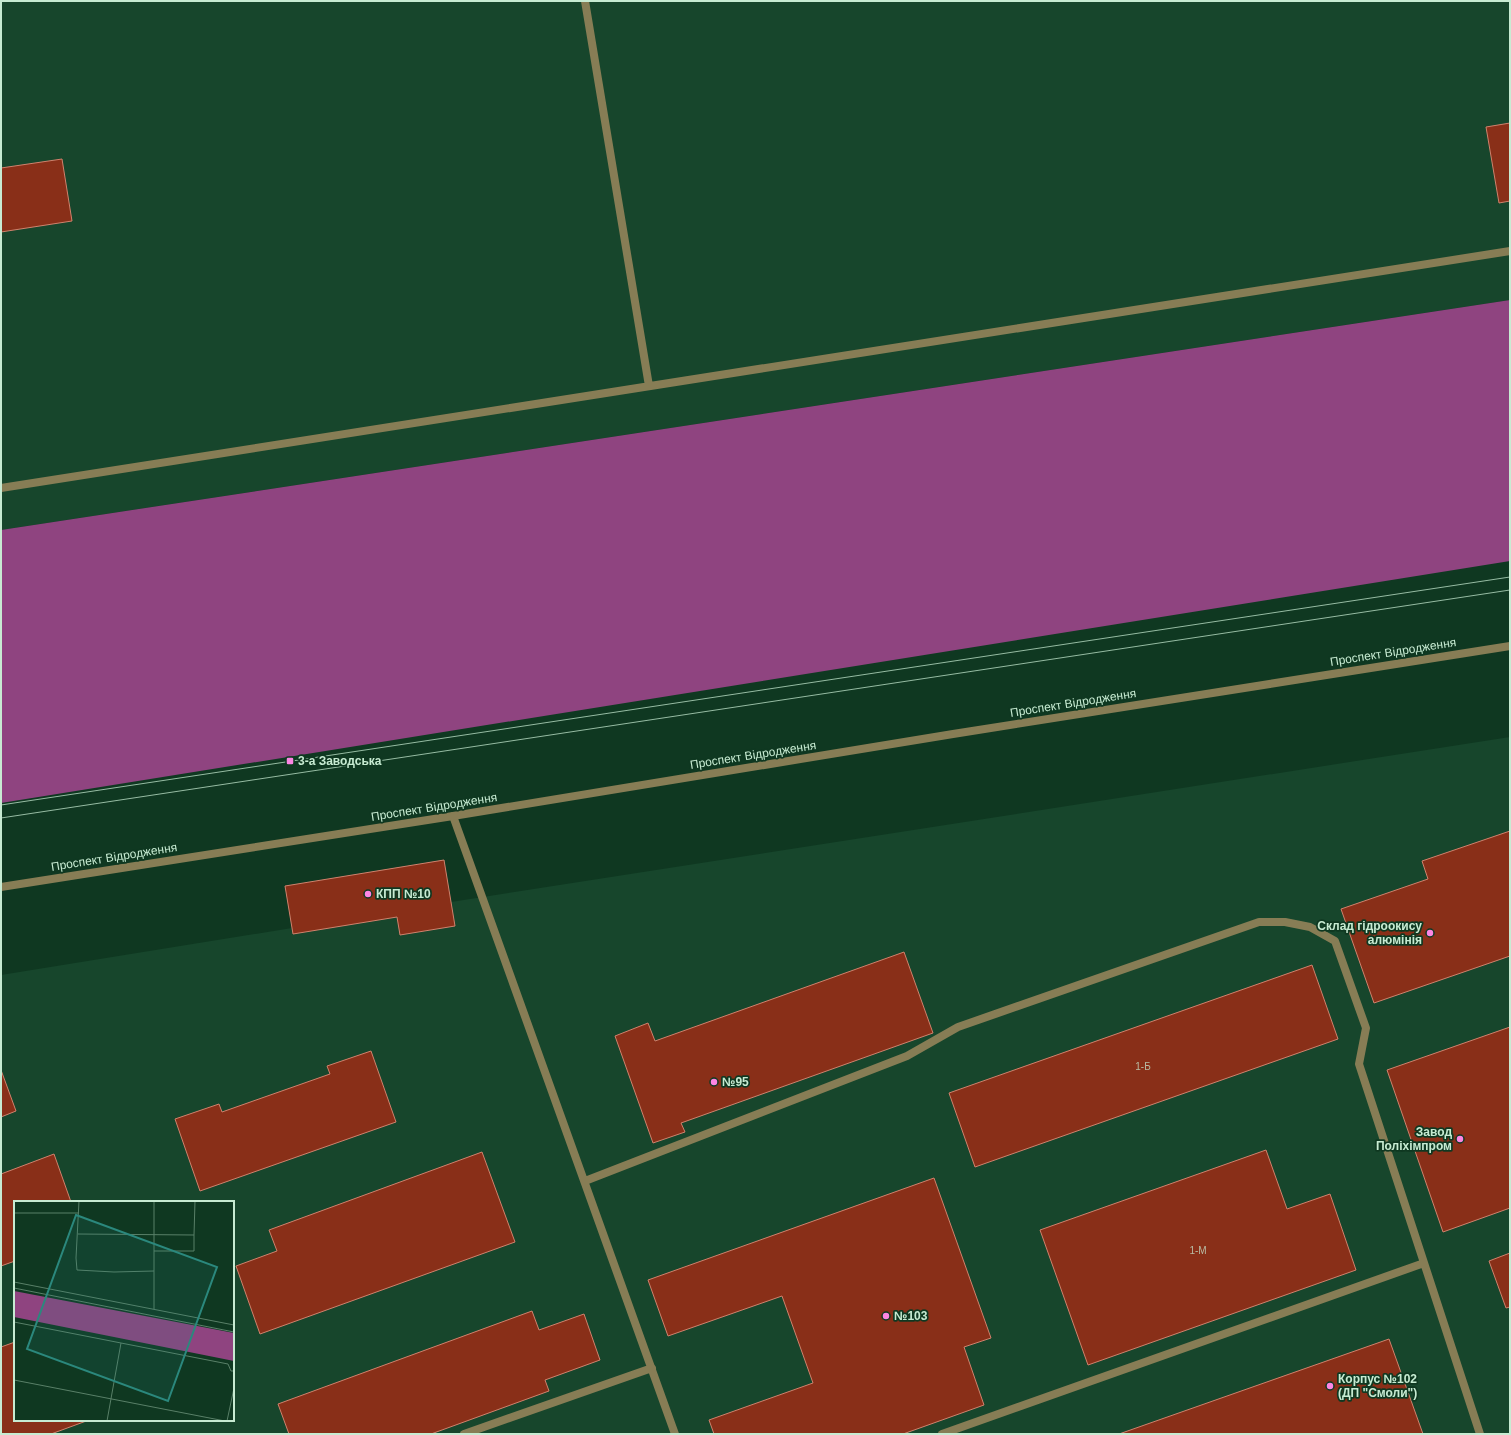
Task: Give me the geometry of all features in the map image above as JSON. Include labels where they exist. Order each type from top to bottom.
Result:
[{"type":"street","points":[[584,1],[650,386]]},
{"type":"street","points":[[1,488],[1510,251]]},
{"type":"street","name":"Проспект Відродження","points":[[1,887],[1510,646]]},
{"type":"street","points":[[453,816],[675,1434]]},
{"type":"street","points":[[584,1181],[908,1056],[958,1027],[1259,922],[1285,922],[1310,927],[1335,941],[1366,1028],[1359,1064],[1480,1434]]},
{"type":"street","points":[[942,1434],[1424,1263]]},
{"type":"street","points":[[464,1434],[652,1368]]},
{"type":"shaded area","points":[[1,1],[1510,1],[1510,300],[1,530]]},
{"type":"shaded area","points":[[1510,300],[1510,561],[1,803],[1,530]]},
{"type":"shaded area","points":[[1510,737],[1510,1434],[1,1434],[1,975],[292,928],[285,886],[444,860],[451,902]]},
{"type":"building","points":[[1510,123],[1510,201],[1499,203],[1486,127]]},
{"type":"building","points":[[62,159],[72,221],[1,232],[1,168]]},
{"type":"building","name":"Склад гідроокису алюмінія","points":[[1510,831],[1510,956],[1374,1003],[1341,909],[1428,879],[1422,861]]},
{"type":"building","name":"КПП №10","points":[[444,860],[455,926],[400,935],[397,917],[293,934],[285,886]]},
{"type":"building","name":"№95","points":[[904,952],[933,1033],[681,1123],[685,1132],[653,1143],[615,1036],[648,1023],[655,1041]]},
{"type":"building","points":[[1312,965],[1338,1039],[975,1167],[949,1093]]},
{"type":"building","name":"Завод Поліхімпром","points":[[1510,1027],[1510,1208],[1443,1232],[1387,1070]]},
{"type":"building","points":[[371,1051],[396,1122],[200,1191],[175,1119],[219,1104],[222,1112],[330,1074],[327,1066]]},
{"type":"building","points":[[1,1070],[16,1111],[1,1117]]},
{"type":"building","points":[[1266,1150],[1287,1209],[1330,1194],[1356,1270],[1088,1365],[1040,1230]]},
{"type":"building","points":[[482,1152],[515,1242],[260,1334],[236,1266],[277,1251],[269,1230]]},
{"type":"building","points":[[54,1154],[71,1201],[14,1201],[14,1261],[1,1266],[1,1174]]},
{"type":"building","name":"№103","points":[[934,1178],[991,1338],[964,1347],[984,1405],[903,1434],[714,1434],[709,1420],[813,1383],[782,1296],[668,1336],[648,1280]]},
{"type":"building","points":[[1510,1253],[1510,1307],[1506,1308],[1489,1261]]},
{"type":"building","points":[[532,1311],[539,1330],[584,1314],[600,1360],[545,1380],[549,1391],[431,1434],[289,1434],[278,1404]]},
{"type":"building","name":"Корпус №102 (ДП \"Смоли\")","points":[[1389,1339],[1423,1434],[1119,1434]]},
{"type":"building","points":[[14,1342],[14,1421],[86,1421],[51,1434],[1,1434],[1,1347]]},
{"type":"tram line","points":[[1,805],[1510,577]]},
{"type":"tram line","points":[[1,818],[1510,590]]},
{"type":"place","name":"3-а Заводська","points":[[290,761]]},
{"type":"place","name":"КПП №10","points":[[368,894]]},
{"type":"place","name":"Склад гідроокису алюмінія","points":[[1430,933]]},
{"type":"place","name":"№95","points":[[714,1082]]},
{"type":"place","name":"Завод Поліхімпром","points":[[1460,1139]]},
{"type":"place","name":"№103","points":[[886,1316]]},
{"type":"place","name":"Корпус №102 (ДП \"Смоли\")","points":[[1330,1386]]}]
